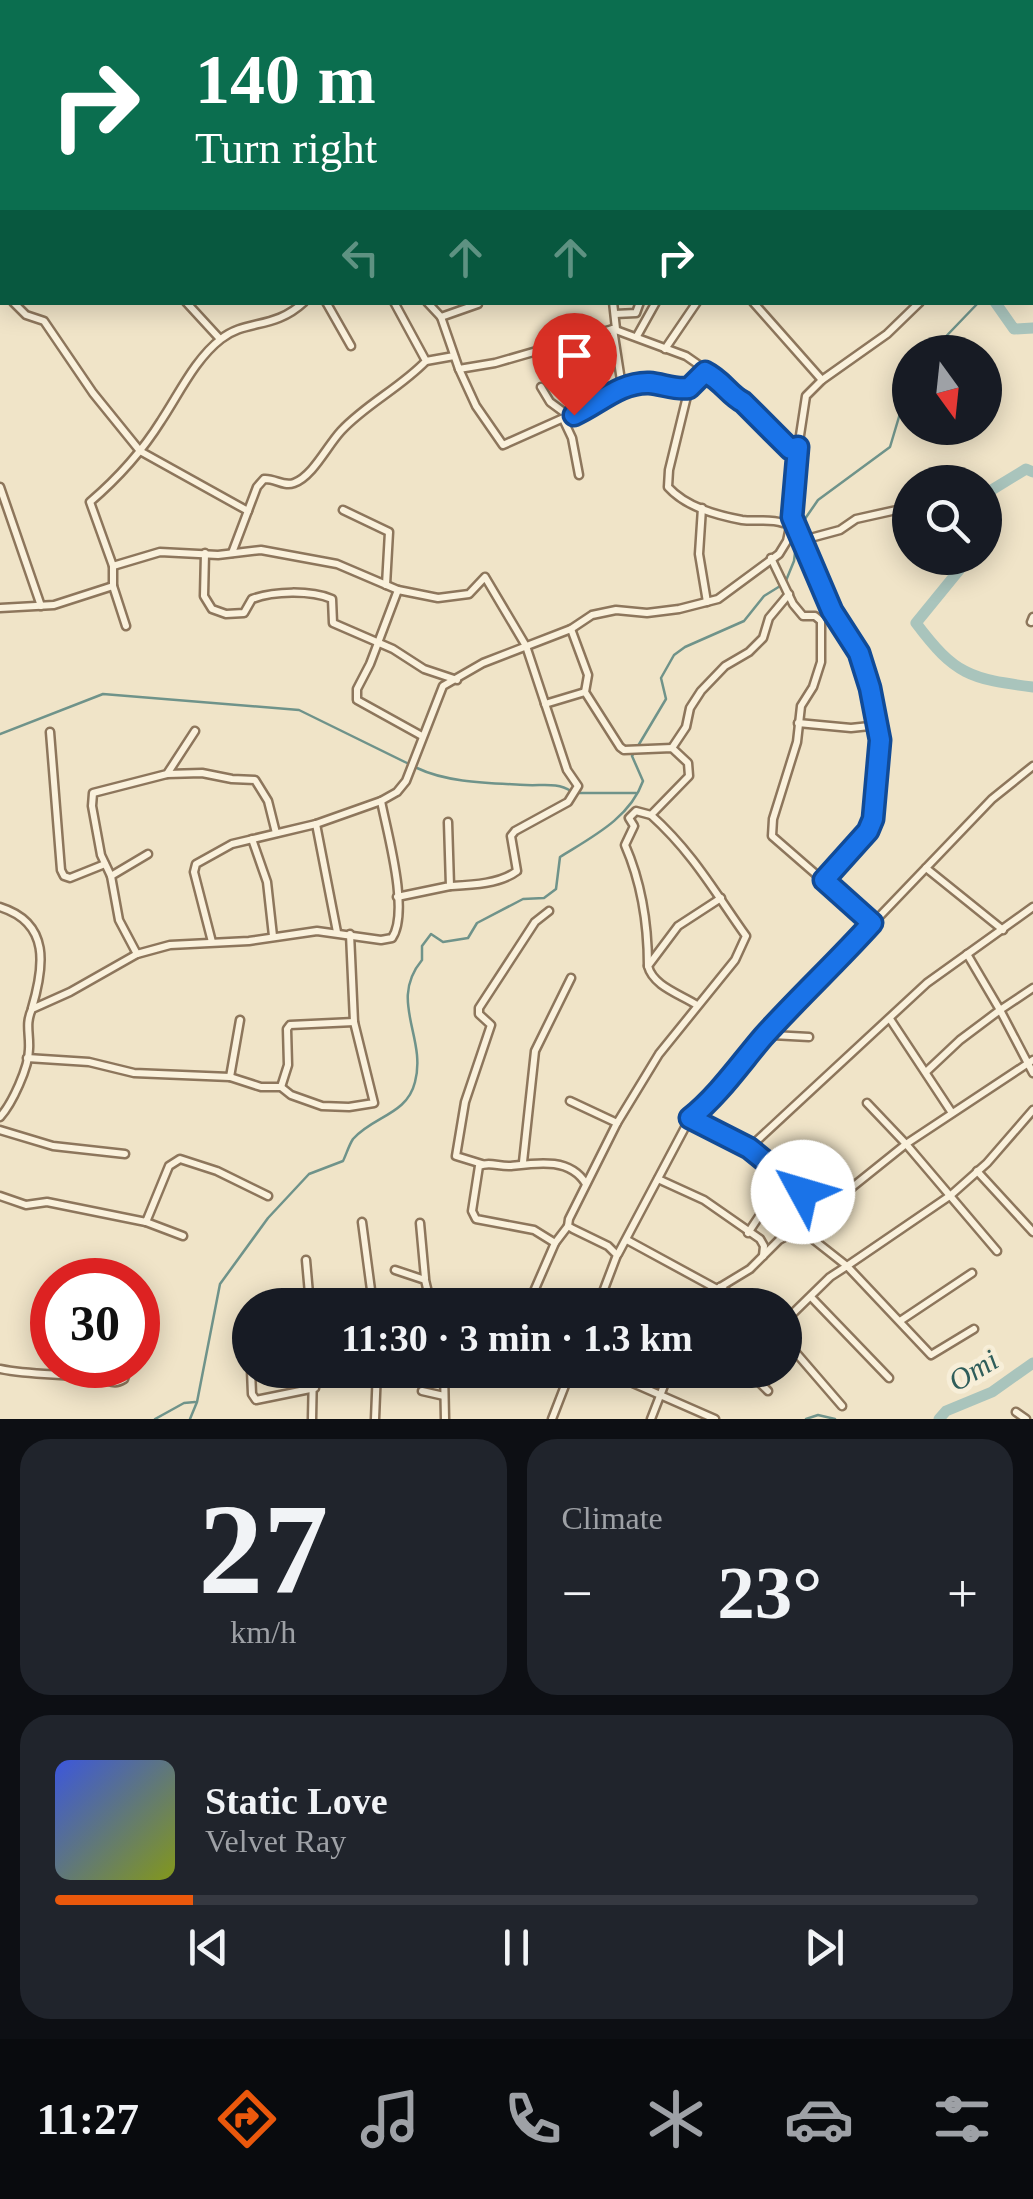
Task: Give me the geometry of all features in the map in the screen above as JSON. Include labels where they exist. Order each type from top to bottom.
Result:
[{"type":"street","points":[[16,305],[26,315],[44,320],[93,393],[140,451],[248,511]]},
{"type":"street","points":[[189,305],[220,340]]},
{"type":"street","points":[[126,626],[113,586],[113,566],[90,502],[123,474],[192,372],[220,340],[238,329],[266,325],[291,315],[301,305]]},
{"type":"street","points":[[328,305],[351,346]]},
{"type":"street","points":[[396,305],[426,362]]},
{"type":"street","points":[[431,305],[441,317],[476,406],[503,445],[597,405],[622,387],[650,383],[669,389],[689,388]]},
{"type":"street","points":[[441,317],[475,305]]},
{"type":"street","points":[[614,305],[622,387]]},
{"type":"street","points":[[615,314],[636,312],[639,305]]},
{"type":"street","points":[[637,336],[654,305]]},
{"type":"street","points":[[664,349],[696,305]]},
{"type":"street","points":[[757,305],[822,380]]},
{"type":"street","points":[[212,942],[194,872],[196,864],[232,844],[316,824],[397,792],[406,781],[443,686],[484,662],[571,630],[582,620],[605,611],[647,612],[708,602],[727,594],[778,554],[792,517],[806,396],[887,334],[917,305]]},
{"type":"street","points":[[459,369],[495,364],[614,329],[686,356],[722,381],[790,449],[798,447]]},
{"type":"street","points":[[232,553],[257,487],[264,480],[286,485],[298,482],[341,430],[426,362],[454,356]]},
{"type":"street","points":[[705,372],[689,388],[668,470],[668,487],[678,498],[744,520],[783,523],[792,517]]},
{"type":"street","points":[[541,387],[550,402],[569,416]]},
{"type":"street","points":[[569,416],[564,421],[572,438],[579,475]]},
{"type":"street","points":[[0,487],[41,606]]},
{"type":"street","points":[[702,508],[699,554],[708,602]]},
{"type":"street","points":[[342,510],[389,532],[386,585]]},
{"type":"street","points":[[803,540],[840,530],[856,519],[892,511]]},
{"type":"street","points":[[792,517],[832,611],[859,653],[879,725],[873,819],[868,831],[824,880]]},
{"type":"street","points":[[113,566],[160,552],[260,550],[336,564],[398,590],[438,598],[469,594],[485,577],[526,646],[567,770],[578,786],[568,802],[511,836],[517,871],[513,876],[397,897]]},
{"type":"street","points":[[205,552],[204,596],[212,609],[226,614],[244,613],[252,599],[280,593],[324,595],[332,598],[334,623],[424,669],[459,680]]},
{"type":"street","points":[[771,558],[803,616],[815,616],[821,622],[821,662],[813,687],[801,706],[797,742],[772,836],[872,923]]},
{"type":"street","points":[[0,608],[54,606],[113,586]]},
{"type":"street","points":[[398,590],[357,689],[357,700],[422,736]]},
{"type":"street","points":[[672,748],[702,691],[725,666],[764,638],[769,618],[789,594]]},
{"type":"street","points":[[571,630],[588,676],[584,692],[624,750],[672,748],[688,763],[689,776],[651,815]]},
{"type":"street","points":[[545,704],[584,692]]},
{"type":"street","points":[[798,722],[851,728],[879,725]]},
{"type":"street","points":[[167,774],[194,730]]},
{"type":"street","points":[[50,732],[61,870],[70,878],[105,864]]},
{"type":"street","points":[[604,1288],[617,1255],[690,1118],[724,1086],[762,1039],[872,923],[992,800],[1033,766]]},
{"type":"street","points":[[137,954],[119,920],[111,876],[94,825],[93,793],[167,774],[202,773],[255,780],[268,800],[276,834]]},
{"type":"street","points":[[32,1009],[137,954],[170,945],[337,932],[381,940],[392,938],[399,919],[380,801]]},
{"type":"street","points":[[535,1288],[617,1122],[667,1042],[688,1022],[697,1005],[735,960],[746,936],[699,864],[651,815],[636,811],[629,818],[634,826],[626,844],[636,869],[648,928],[649,973],[660,984],[697,1005]]},
{"type":"street","points":[[448,822],[450,886]]},
{"type":"street","points":[[316,824],[337,932]]},
{"type":"street","points":[[252,839],[268,882],[272,936]]},
{"type":"street","points":[[111,876],[148,854]]},
{"type":"street","points":[[926,868],[1003,930]]},
{"type":"street","points":[[648,966],[678,926],[720,898]]},
{"type":"street","points":[[0,906],[20,917],[42,946],[39,983],[26,1033],[30,1050],[15,1094],[0,1117]]},
{"type":"street","points":[[749,1148],[927,983],[1033,907]]},
{"type":"street","points":[[549,912],[534,922],[479,1008],[479,1014],[490,1025],[466,1102],[456,1156],[482,1164],[509,1166],[523,1162],[554,1163],[582,1177],[586,1185]]},
{"type":"street","points":[[27,1058],[89,1062],[134,1073],[230,1077],[261,1086],[281,1086],[291,1095],[322,1106],[349,1108],[374,1103],[354,1022],[350,934]]},
{"type":"street","points":[[966,954],[1033,1073]]},
{"type":"street","points":[[523,1162],[536,1051],[571,978]]},
{"type":"street","points":[[926,1072],[960,1040],[1033,988]]},
{"type":"street","points":[[230,1077],[240,1020]]},
{"type":"street","points":[[890,1020],[952,1113]]},
{"type":"street","points":[[281,1086],[288,1066],[290,1025],[354,1022]]},
{"type":"street","points":[[762,1039],[772,1035],[808,1037]]},
{"type":"street","points":[[627,1240],[718,1288],[763,1258],[779,1240],[800,1229],[906,1144],[1030,1062]]},
{"type":"street","points":[[570,1101],[617,1122]]},
{"type":"street","points":[[867,1103],[996,1250]]},
{"type":"street","points":[[802,1305],[830,1276],[951,1195],[1033,1110]]},
{"type":"street","points":[[690,1118],[749,1148],[825,1208]]},
{"type":"street","points":[[0,1130],[53,1146],[125,1154]]},
{"type":"street","points":[[146,1222],[170,1166],[180,1159],[268,1196]]},
{"type":"street","points":[[482,1164],[472,1211],[476,1219],[534,1230],[555,1243]]},
{"type":"street","points":[[978,1171],[1030,1229]]},
{"type":"street","points":[[658,1179],[704,1200],[748,1233],[764,1246],[763,1258]]},
{"type":"street","points":[[0,1196],[26,1206],[47,1202],[146,1222],[183,1236]]},
{"type":"street","points":[[748,1233],[768,1203]]},
{"type":"street","points":[[1030,1229],[1033,1216]]},
{"type":"street","points":[[362,1222],[370,1288]]},
{"type":"street","points":[[420,1223],[427,1288]]},
{"type":"street","points":[[568,1226],[614,1249],[617,1255]]},
{"type":"street","points":[[800,1229],[847,1266],[933,1355],[974,1329]]},
{"type":"street","points":[[306,1260],[308,1288]]},
{"type":"street","points":[[395,1270],[425,1280]]},
{"type":"street","points":[[900,1321],[972,1272]]},
{"type":"street","points":[[811,1297],[888,1378]]},
{"type":"street","points":[[802,1360],[842,1406]]},
{"type":"street","points":[[0,1369],[30,1374]]},
{"type":"street","points":[[252,1388],[256,1400],[315,1388],[312,1419]]},
{"type":"street","points":[[375,1419],[377,1388]]},
{"type":"street","points":[[444,1388],[445,1419]]},
{"type":"street","points":[[552,1419],[564,1388]]},
{"type":"street","points":[[646,1388],[715,1419]]},
{"type":"street","points":[[651,1419],[662,1388]]},
{"type":"street","points":[[765,1388],[768,1391]]},
{"type":"street","points":[[422,1392],[444,1396]]},
{"type":"street","points":[[1016,1412],[1026,1419]]},
{"type":"waterway","points":[[947,335],[976,305]]},
{"type":"waterway","name":"Omi","points":[[997,305],[1014,329],[1033,328]]},
{"type":"waterway","points":[[798,529],[818,500],[890,447],[892,440]]},
{"type":"waterway","name":"Omi","points":[[1002,484],[1026,469],[1033,472]]},
{"type":"waterway","points":[[190,1419],[197,1402],[220,1284],[268,1218],[309,1174],[343,1161],[353,1139],[405,1102],[411,1093],[417,1066],[408,990],[422,960],[422,946],[431,934],[443,942],[468,938],[477,923],[523,899],[544,898],[556,889],[560,857],[609,825],[637,794],[643,781],[632,756],[666,699],[661,678],[674,655],[744,621],[764,596],[785,583],[794,561],[797,537]]},
{"type":"waterway","name":"Omi","points":[[955,575],[916,623],[942,654],[966,672],[1033,687]]},
{"type":"waterway","points":[[0,734],[103,694],[299,710],[407,763]]},
{"type":"waterway","points":[[417,768],[456,779],[555,785],[571,791]]},
{"type":"waterway","points":[[579,793],[636,793]]},
{"type":"waterway","name":"Omi","points":[[939,1419],[946,1411],[992,1392],[1033,1363]]},
{"type":"waterway","points":[[155,1419],[184,1403],[195,1402]]},
{"type":"waterway","points":[[806,1419],[818,1415],[835,1419]]},
{"type":"route","points":[[574,415],[622,387],[650,383],[679,390],[689,388],[705,372],[722,381],[790,449],[798,447],[792,481],[792,517],[832,611],[859,653],[870,688],[880,740],[873,819],[868,831],[824,880],[872,923],[762,1039],[724,1086],[690,1118],[749,1148],[803,1192]]}]
